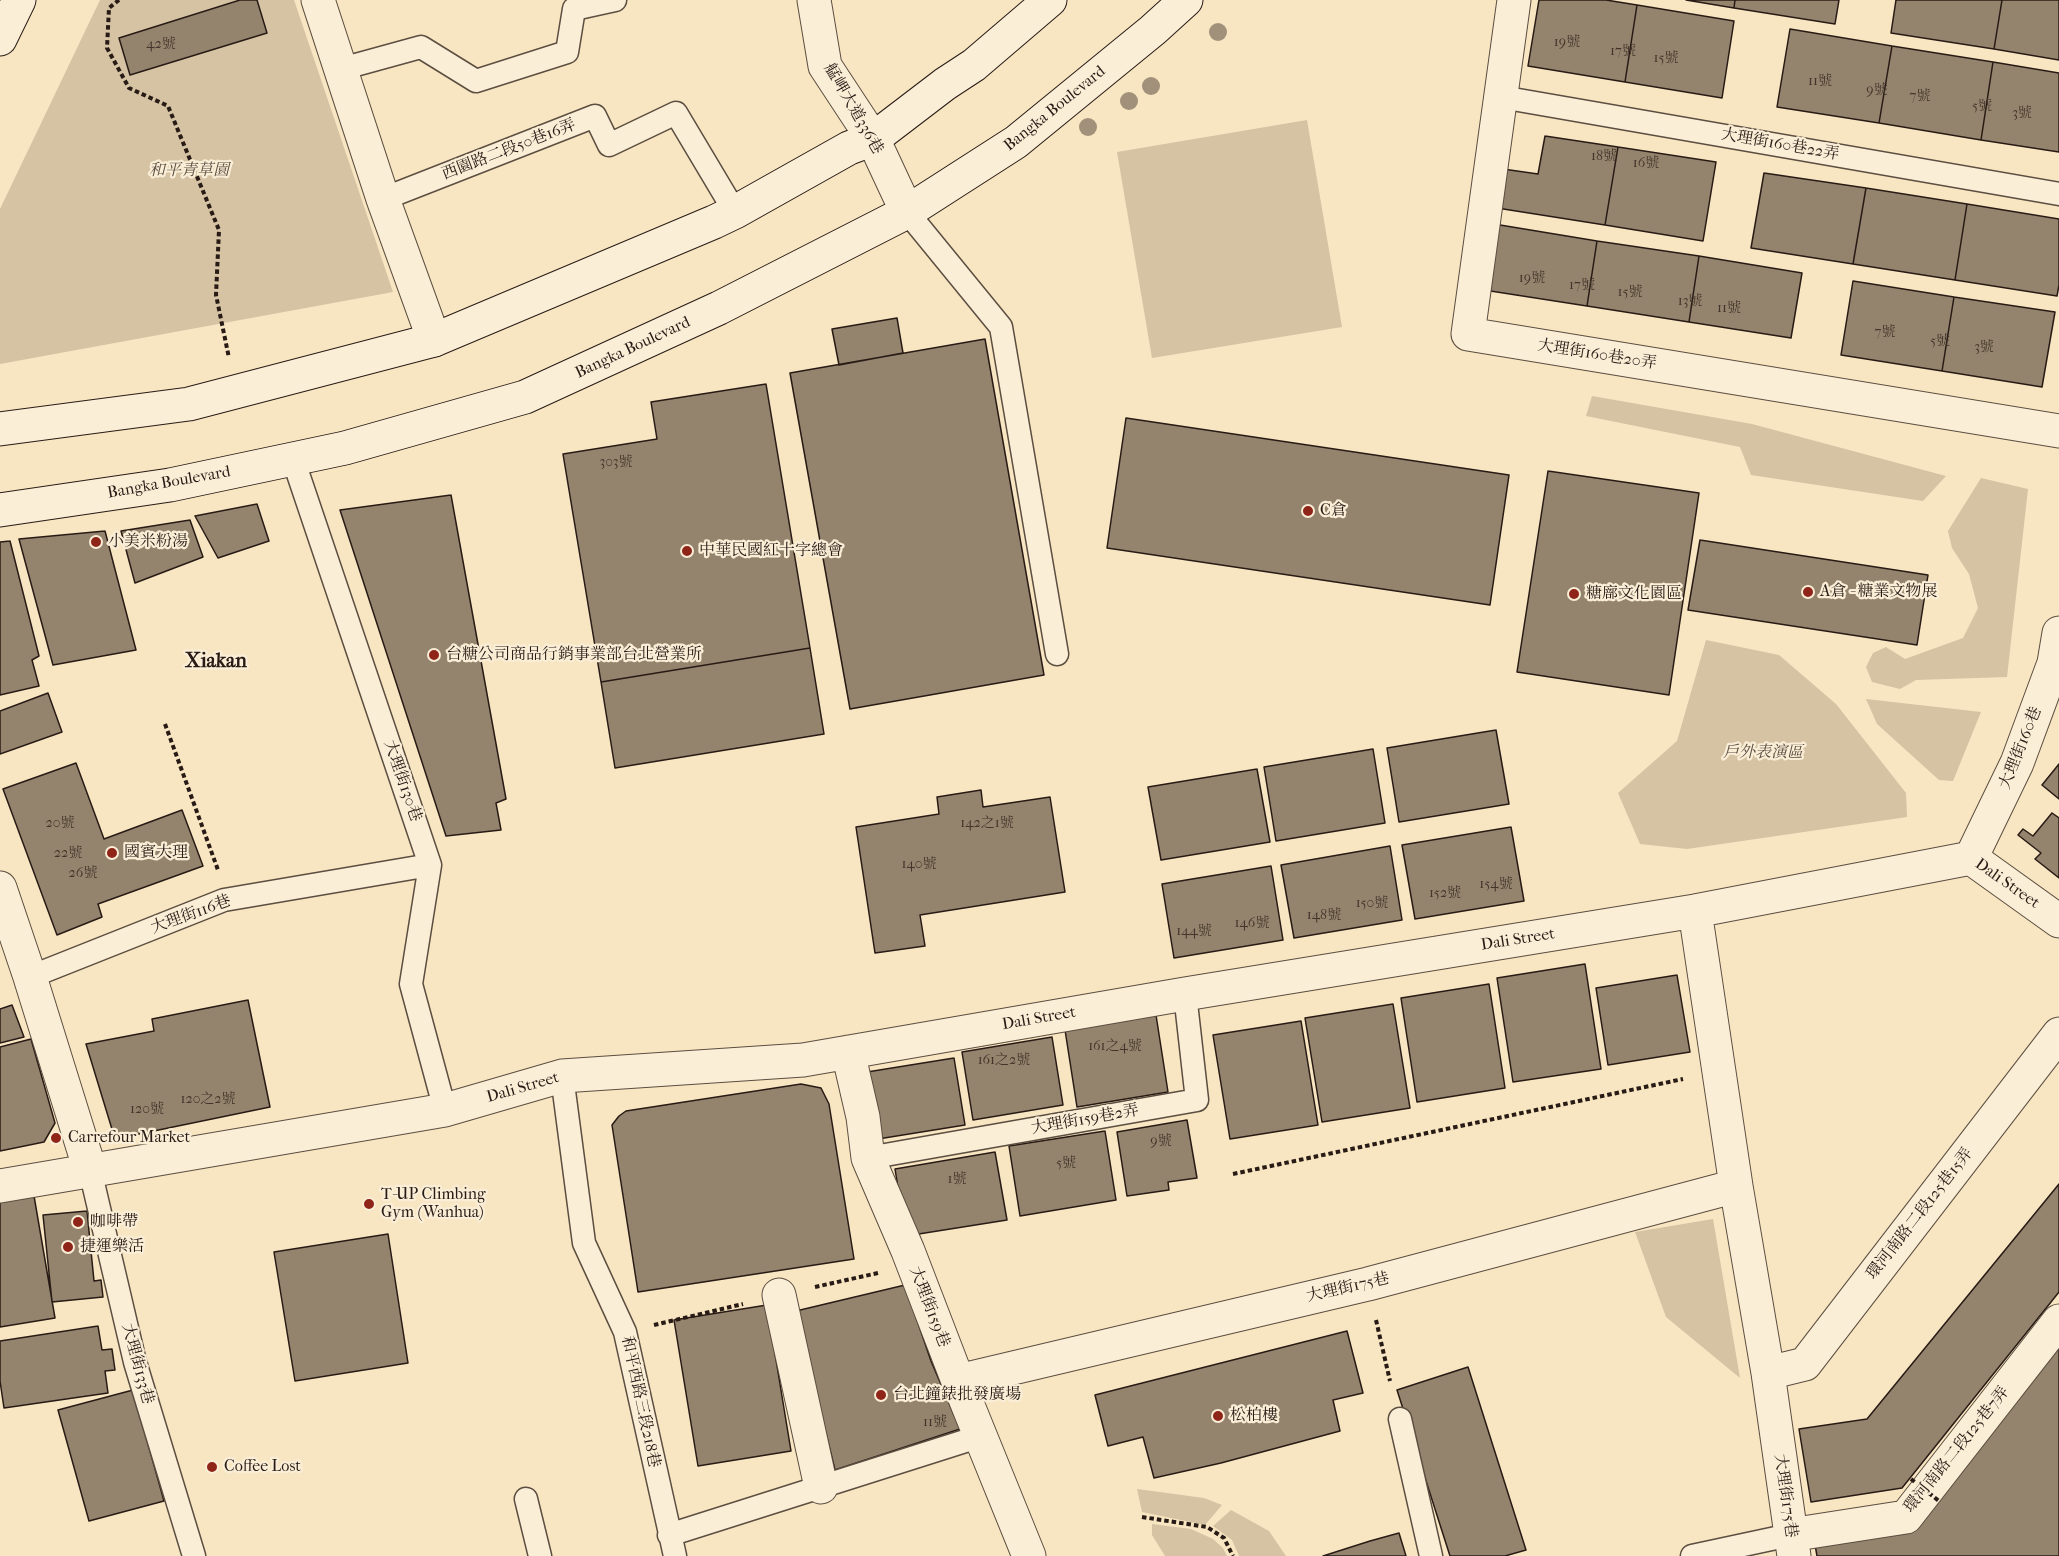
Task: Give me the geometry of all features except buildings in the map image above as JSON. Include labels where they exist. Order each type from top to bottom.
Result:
[{"type":"street","points":[[0,39],[19,0]]},
{"type":"street","points":[[318,0],[383,199],[434,340]]},
{"type":"street","name":"艋岬大道336巷","points":[[814,0],[825,66],[873,139],[908,212]]},
{"type":"street","points":[[0,429],[189,404],[434,340],[735,212],[849,148],[873,139],[945,84],[974,65],[1050,0]]},
{"type":"street","name":"Bangka Boulevard","points":[[0,510],[170,485],[345,448],[525,397],[719,308],[908,212],[1016,142],[1153,30],[1186,0]]},
{"type":"street","name":"大理街160巷20弄","points":[[1514,0],[1468,334],[2059,431]]},
{"type":"street","name":"大理街160巷","points":[[1971,858],[2017,763],[2054,663],[2059,633]]},
{"type":"street","name":"Dali Street","points":[[0,1186],[445,1110],[562,1076],[803,1060],[1695,910],[1971,858],[2059,921]]},
{"type":"street","points":[[0,888],[90,1170]]},
{"type":"street","name":"大理街175巷","points":[[1695,910],[1736,1186],[1768,1373],[1792,1545]]},
{"type":"street","name":"環河南路二段125巷15弄","points":[[1768,1373],[1805,1364],[2059,1034]]},
{"type":"street","name":"大理街159巷","points":[[848,1052],[863,1117],[868,1158],[908,1251],[1029,1556]]},
{"type":"street","name":"大理街175巷","points":[[958,1381],[1368,1284],[1736,1186]]},
{"type":"street","points":[[778,1295],[821,1487]]},
{"type":"street","name":"環河南路二段125巷7弄","points":[[1792,1545],[1906,1517],[2059,1321]]},
{"type":"lane","points":[[341,69],[421,47],[476,81],[567,52],[574,9],[615,0]]},
{"type":"lane","name":"大理街160巷22弄","points":[[1502,97],[2059,194]]},
{"type":"lane","name":"西園路二段50巷16弄","points":[[383,199],[595,116],[609,146],[676,113],[735,212]]},
{"type":"lane","points":[[908,212],[1000,327],[1057,654]]},
{"type":"lane","name":"大理街130巷","points":[[293,459],[430,865],[411,984],[445,1110]]},
{"type":"lane","name":"大理街116巷","points":[[30,977],[228,899],[430,865]]},
{"type":"lane","name":"大理街159巷2弄","points":[[868,1158],[1197,1100],[1185,994]]},
{"type":"lane","name":"和平西路三段218巷","points":[[562,1076],[584,1243],[625,1332],[672,1546]]},
{"type":"lane","name":"大理街133巷","points":[[90,1170],[135,1362],[191,1555]]},
{"type":"lane","points":[[1400,1419],[1431,1556]]},
{"type":"lane","points":[[672,1546],[821,1487],[981,1436]]},
{"type":"lane","points":[[526,1499],[540,1556]]},
{"type":"lane","points":[[1692,1556],[1792,1545]]},
{"type":"path","points":[[119,0],[109,8],[107,48],[129,88],[168,106],[219,230],[216,295],[235,391]]},
{"type":"path","points":[[165,724],[228,899]]},
{"type":"path","points":[[1233,1174],[1719,1071]]},
{"type":"path","points":[[1368,1284],[1390,1381]]},
{"type":"path","points":[[1911,1479],[1939,1502]]},
{"type":"path","points":[[1142,1517],[1207,1527],[1224,1538],[1233,1556]]},
{"type":"green space","name":"和平青草園","points":[[100,0],[294,0],[393,292],[0,364],[0,209]]},
{"type":"green space","points":[[1307,120],[1342,327],[1152,358],[1117,152]]},
{"type":"green space","points":[[1592,396],[1752,424],[1946,476],[1923,501],[1751,475],[1740,447],[1586,416]]},
{"type":"green space","points":[[1981,478],[2028,489],[2007,677],[1916,680],[1900,689],[1872,682],[1866,667],[1873,653],[1886,647],[1905,659],[1963,638],[1978,608],[1969,574],[1952,548],[1948,531]]},
{"type":"green space","name":"戶外表演區","points":[[1706,640],[1779,655],[1836,704],[1906,793],[1907,817],[1687,849],[1640,844],[1618,793],[1677,741]]},
{"type":"green space","points":[[1866,699],[1981,712],[1953,781],[1939,780],[1877,724]]},
{"type":"green space","points":[[1713,1219],[1740,1378],[1666,1317],[1635,1232]]},
{"type":"green space","points":[[1137,1489],[1204,1498],[1222,1505],[1205,1525],[1142,1512]]},
{"type":"green space","points":[[1231,1510],[1269,1531],[1286,1556],[1239,1556],[1232,1540],[1213,1526]]},
{"type":"green space","points":[[1152,1524],[1191,1529],[1213,1539],[1223,1548],[1227,1556],[1165,1556],[1152,1535]]},
{"type":"place","name":"C倉","points":[[1308,511]]},
{"type":"place","name":"小美米粉湯","points":[[96,542]]},
{"type":"place","name":"中華民國紅十字總會","points":[[687,551]]},
{"type":"place","name":"A倉 - 糖業文物展","points":[[1808,592]]},
{"type":"place","name":"糖廍文化園區","points":[[1574,594]]},
{"type":"place","name":"台糖公司商品行銷事業部台北營業所","points":[[434,655]]},
{"type":"place","name":"國賓大理","points":[[112,853]]},
{"type":"place","name":"Carrefour Market","points":[[56,1138]]},
{"type":"place","name":"T-UP Climbing Gym (Wanhua)","points":[[369,1204]]},
{"type":"place","name":"咖啡帶","points":[[78,1222]]},
{"type":"place","name":"捷運樂活","points":[[68,1247]]},
{"type":"place","name":"台北鐘錶批發廣場","points":[[881,1395]]},
{"type":"place","name":"松柏樓","points":[[1218,1416]]},
{"type":"place","name":"Coffee Lost","points":[[212,1467]]},
{"type":"district","name":"Xiakan","points":[[216,662]]}]
